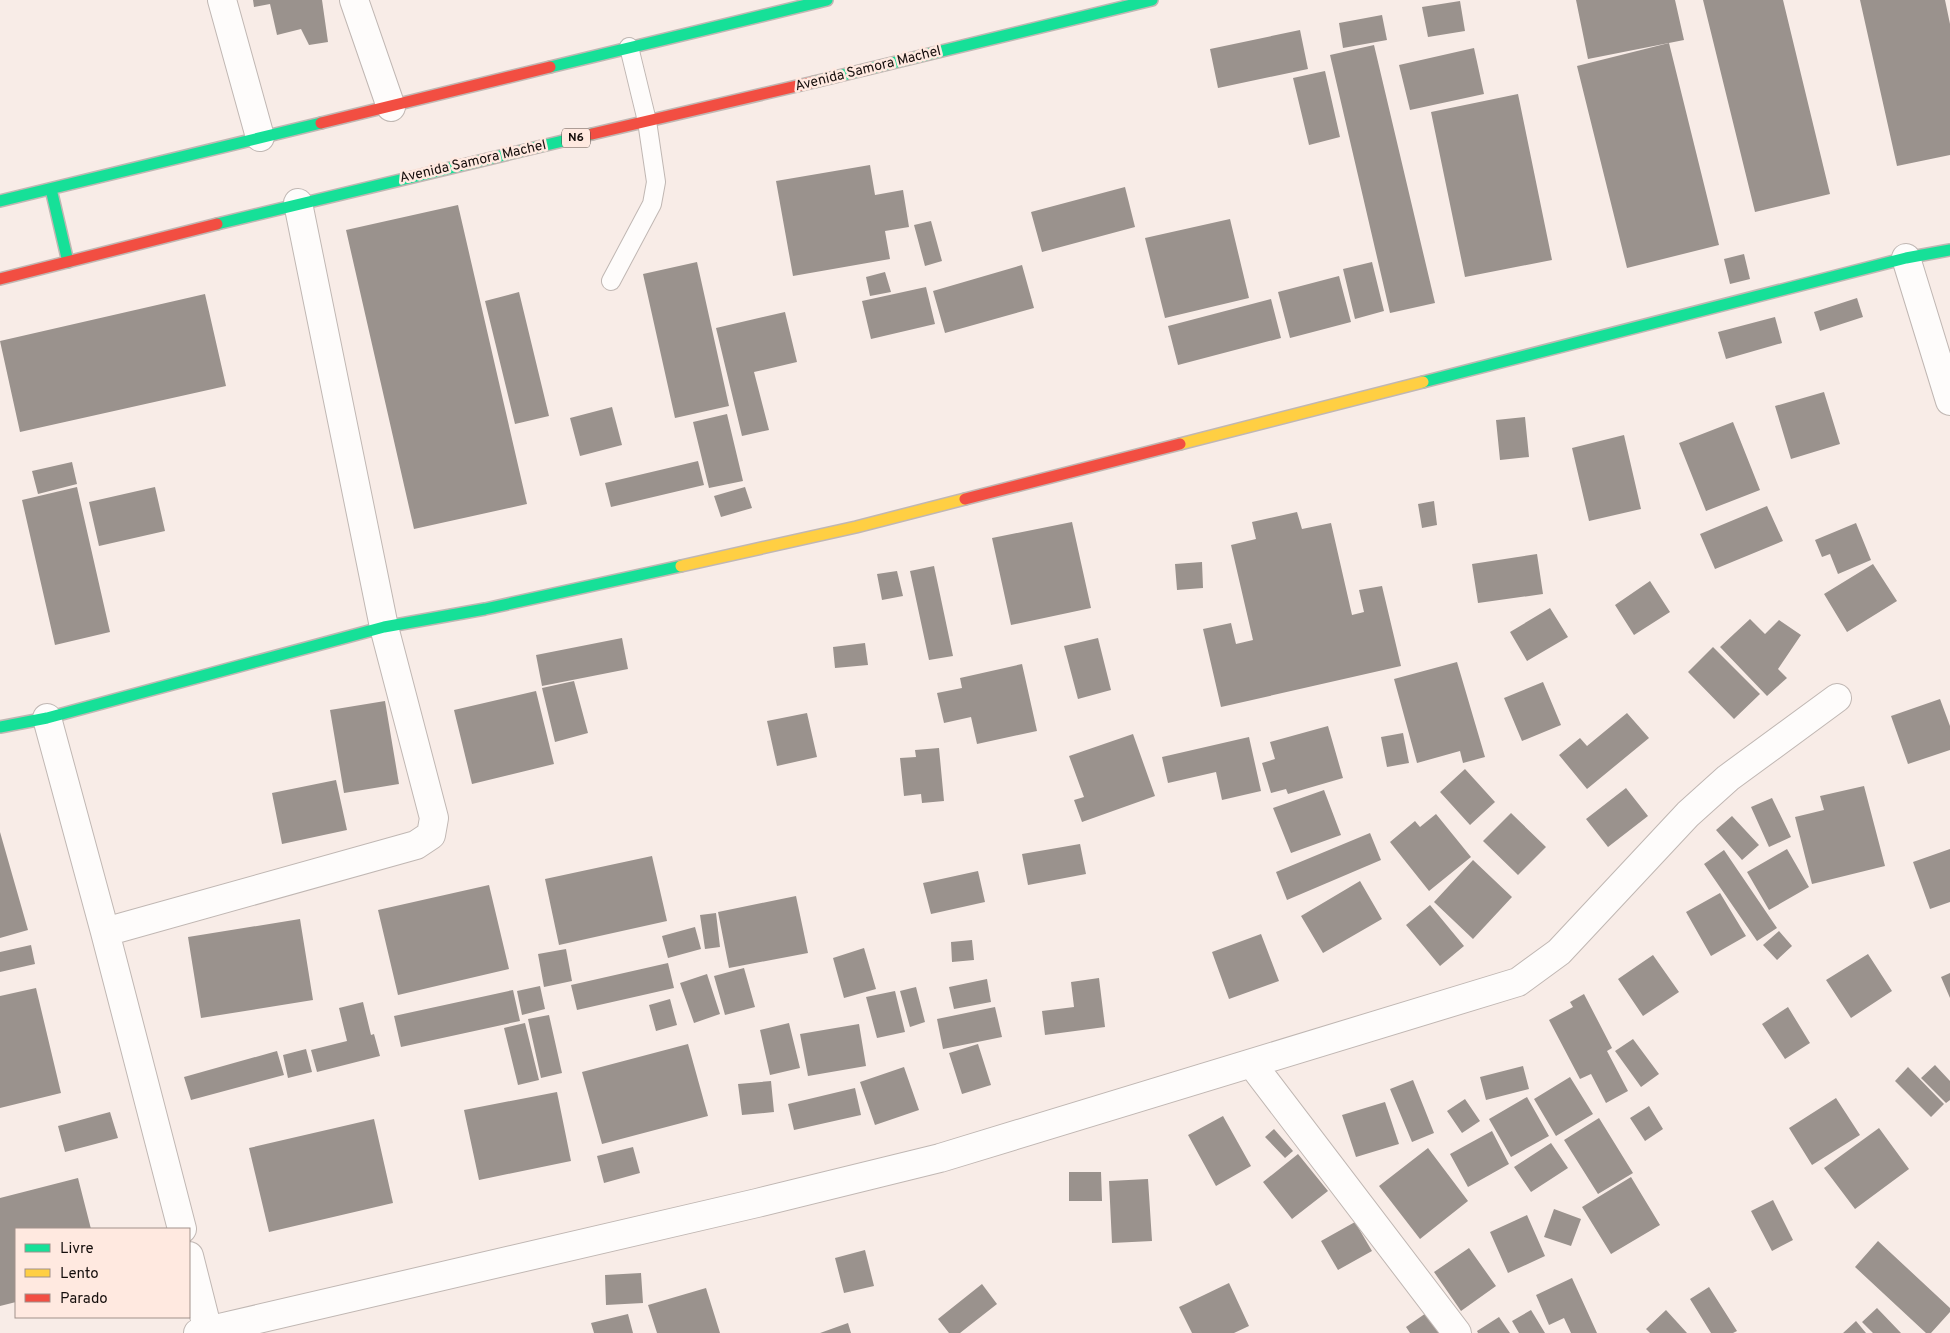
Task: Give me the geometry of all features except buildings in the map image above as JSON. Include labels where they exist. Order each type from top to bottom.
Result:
[{"type":"main road","points":[[0,202],[827,0]]},
{"type":"main road","name":"Avenida Samora Machel","points":[[0,279],[298,203],[1152,0]]},
{"type":"main road","points":[[51,189],[68,262]]},
{"type":"main road","points":[[0,727],[47,718],[384,628],[485,609],[856,527],[1906,258],[1950,250]]},
{"type":"street","points":[[222,0],[260,137]]},
{"type":"street","points":[[354,0],[391,107]]},
{"type":"street","points":[[105,932],[416,845],[431,835],[434,818],[384,628],[298,203]]},
{"type":"street","points":[[1906,258],[1950,401]]},
{"type":"street","points":[[190,1261],[203,1332],[757,1203],[940,1158],[1518,982],[1559,952],[1688,814],[1728,778],[1837,698]]},
{"type":"street","points":[[47,718],[182,1228]]},
{"type":"street","points":[[1252,1064],[1457,1333]]},
{"type":"lane","points":[[611,281],[652,204],[656,182],[646,121],[629,47]]},
{"type":"traffic: fast","points":[[550,67],[827,0]]},
{"type":"traffic: fast","points":[[814,82],[1152,0]]},
{"type":"traffic: fast","points":[[0,201],[321,123]]},
{"type":"traffic: fast","points":[[217,224],[592,134]]},
{"type":"traffic: fast","points":[[51,189],[68,262]]},
{"type":"traffic: fast","points":[[1423,382],[1906,258],[1950,250]]},
{"type":"traffic: fast","points":[[0,727],[47,718],[384,627],[485,609],[681,566]]},
{"type":"traffic: slow","points":[[1180,444],[1423,382]]},
{"type":"traffic: slow","points":[[681,566],[856,527],[965,499]]},
{"type":"traffic: jam","points":[[321,123],[550,67]]},
{"type":"traffic: jam","points":[[592,134],[814,82]]},
{"type":"traffic: jam","points":[[0,279],[217,224]]},
{"type":"traffic: jam","points":[[965,499],[1180,444]]}]
